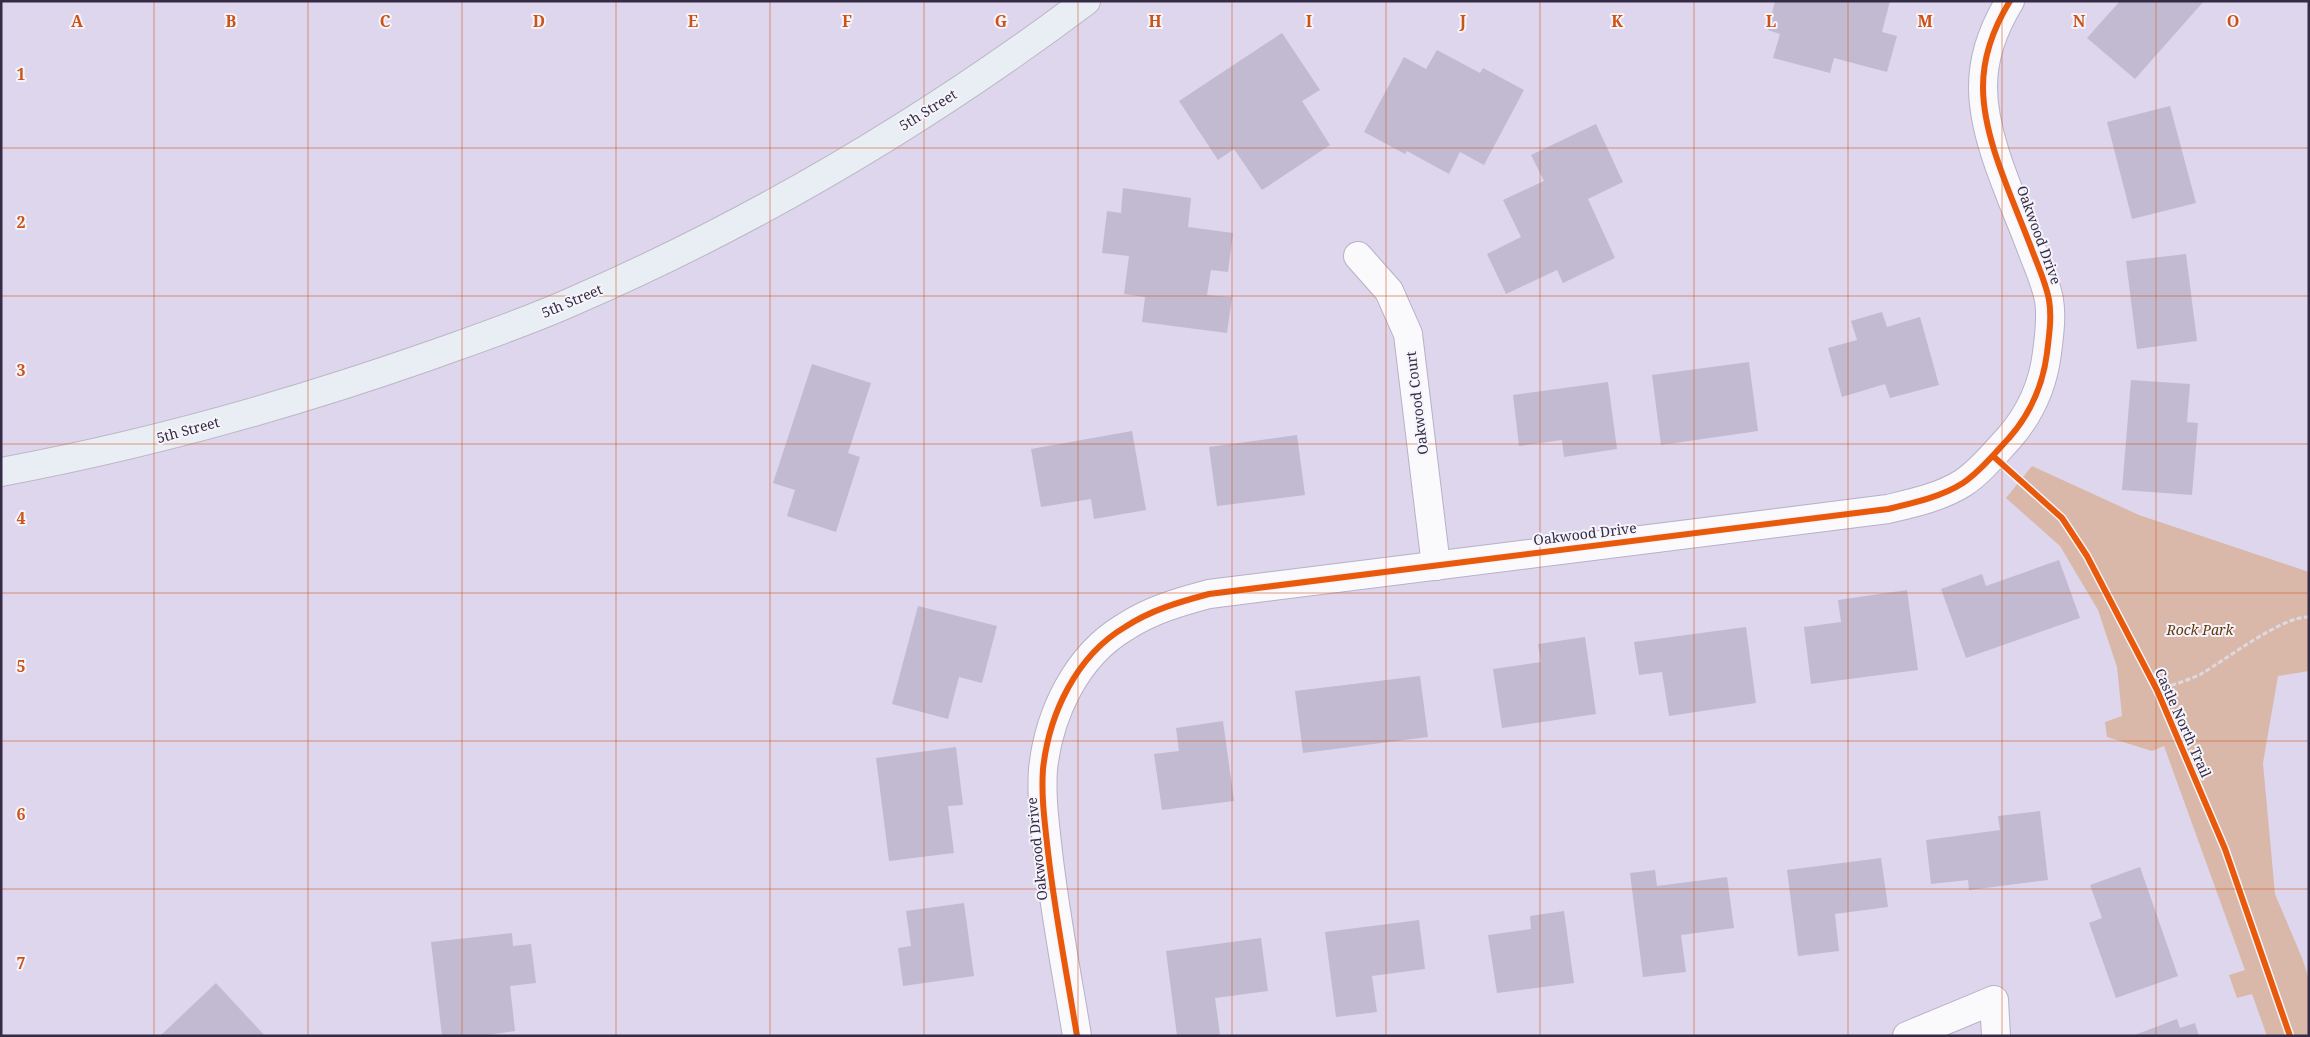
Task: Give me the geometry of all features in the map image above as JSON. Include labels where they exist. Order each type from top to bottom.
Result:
[{"type":"main road","name":"5th Street","points":[[1,472],[89,455],[285,403],[381,373],[568,304],[660,261],[776,202],[853,158],[949,98],[1037,38],[1086,1]]},
{"type":"street","name":"Oakwood Drive","points":[[1077,1036],[1051,879],[1044,817],[1043,770],[1051,726],[1069,686],[1091,654],[1124,627],[1163,607],[1209,594],[1888,509],[1927,499],[1963,483],[1993,456],[2019,427],[2037,396],[2046,364],[2050,329],[2049,300],[1997,157],[1987,120],[1983,87],[1986,58],[1998,22],[2010,1]]},
{"type":"street","name":"Oakwood Court","points":[[1358,256],[1389,292],[1408,334],[1436,566]]},
{"type":"street","points":[[1907,1036],[1994,1000],[1996,1036]]},
{"type":"path","points":[[2157,690],[2198,675],[2275,626],[2301,616],[2309,617]]},
{"type":"green space","name":"Rock Park","points":[[2032,466],[2139,515],[2309,572],[2309,671],[2278,676],[2263,763],[2275,894],[2309,979],[2309,1036],[2267,1036],[2252,994],[2237,998],[2229,975],[2245,970],[2164,746],[2152,751],[2107,737],[2105,722],[2122,716],[2117,667],[2098,610],[2060,546],[2006,498]]},
{"type":"building","points":[[1775,1],[1890,1],[1882,32],[1897,36],[1887,72],[1834,58],[1830,73],[1773,58],[1780,34],[1768,30]]},
{"type":"building","points":[[2120,1],[2204,1],[2135,79],[2087,38]]},
{"type":"building","points":[[1282,33],[1320,90],[1302,101],[1330,145],[1262,190],[1234,149],[1218,160],[1179,101]]},
{"type":"building","points":[[1437,50],[1480,73],[1483,68],[1524,90],[1484,165],[1460,152],[1449,174],[1407,151],[1405,154],[1364,132],[1404,57],[1426,69]]},
{"type":"building","points":[[2170,106],[2196,203],[2132,219],[2107,122]]},
{"type":"building","points":[[1596,124],[1623,182],[1588,199],[1615,258],[1563,283],[1557,270],[1506,294],[1487,254],[1521,237],[1503,200],[1544,181],[1531,155]]},
{"type":"building","points":[[1123,188],[1191,198],[1188,227],[1233,233],[1228,272],[1211,270],[1207,295],[1232,297],[1227,333],[1142,322],[1145,297],[1124,294],[1129,256],[1102,253],[1107,211],[1121,213]]},
{"type":"building","points":[[2186,254],[2197,341],[2137,349],[2126,261]]},
{"type":"building","points":[[1882,312],[1887,327],[1920,317],[1939,385],[1890,398],[1885,384],[1842,397],[1828,348],[1857,340],[1851,321]]},
{"type":"building","points":[[1749,362],[1758,431],[1661,445],[1652,375]]},
{"type":"building","points":[[812,364],[871,383],[848,453],[860,457],[836,532],[787,516],[795,490],[773,483]]},
{"type":"building","points":[[2131,380],[2190,384],[2187,422],[2198,423],[2192,495],[2122,490]]},
{"type":"building","points":[[1608,382],[1617,449],[1564,457],[1562,440],[1519,446],[1513,395]]},
{"type":"building","points":[[1132,431],[1146,510],[1094,519],[1091,499],[1041,507],[1031,449]]},
{"type":"building","points":[[1297,435],[1305,495],[1217,506],[1209,447]]},
{"type":"building","points":[[2059,560],[2080,618],[1966,658],[1941,589],[1982,574],[1986,586]]},
{"type":"building","points":[[1907,590],[1918,670],[1811,684],[1804,627],[1841,622],[1838,600]]},
{"type":"building","points":[[918,606],[997,626],[982,683],[959,677],[948,719],[892,704]]},
{"type":"building","points":[[1746,627],[1756,703],[1669,716],[1662,672],[1639,675],[1634,642]]},
{"type":"building","points":[[1585,637],[1596,714],[1502,728],[1493,669],[1541,662],[1538,644]]},
{"type":"building","points":[[1420,676],[1428,737],[1303,753],[1295,691]]},
{"type":"building","points":[[1223,721],[1234,801],[1162,810],[1154,754],[1179,751],[1176,728]]},
{"type":"building","points":[[956,747],[963,805],[948,806],[954,853],[889,861],[876,758]]},
{"type":"building","points":[[2040,811],[2048,880],[1969,890],[1968,880],[1931,884],[1926,840],[2000,830],[1998,816]]},
{"type":"building","points":[[1881,858],[1888,907],[1835,914],[1839,951],[1798,956],[1787,870]]},
{"type":"building","points":[[2140,867],[2178,976],[2116,998],[2089,923],[2102,918],[2090,885]]},
{"type":"building","points":[[1655,870],[1657,886],[1727,877],[1734,928],[1681,935],[1686,972],[1643,977],[1630,873]]},
{"type":"building","points":[[964,903],[974,976],[903,986],[898,948],[911,946],[906,911]]},
{"type":"building","points":[[1564,911],[1574,983],[1497,993],[1488,935],[1531,929],[1530,916]]},
{"type":"building","points":[[1419,920],[1425,969],[1372,976],[1377,1012],[1336,1017],[1325,932]]},
{"type":"building","points":[[512,933],[513,946],[531,944],[536,983],[510,986],[515,1031],[480,1036],[442,1036],[431,942]]},
{"type":"building","points":[[1261,938],[1268,991],[1215,998],[1220,1035],[1177,1036],[1166,951]]},
{"type":"building","points":[[216,983],[265,1036],[160,1036]]},
{"type":"building","points":[[2177,1019],[2180,1028],[2195,1023],[2199,1036],[2132,1036]]},
{"type":"cycle path","points":[[1077,1036],[1051,875],[1044,811],[1043,769],[1051,728],[1068,688],[1092,654],[1125,627],[1155,611],[1209,594],[1888,509],[1936,496],[1963,483],[1981,468],[2009,438],[2023,419],[2039,388],[2045,365],[2050,327],[2049,300],[2044,281],[2001,170],[1988,128],[1984,107],[1983,87],[1987,53],[1994,32],[2010,1]]},
{"type":"cycle path","name":"Castle North Trail","points":[[1993,456],[2062,518],[2087,556],[2157,690],[2225,849],[2290,1036]]}]
